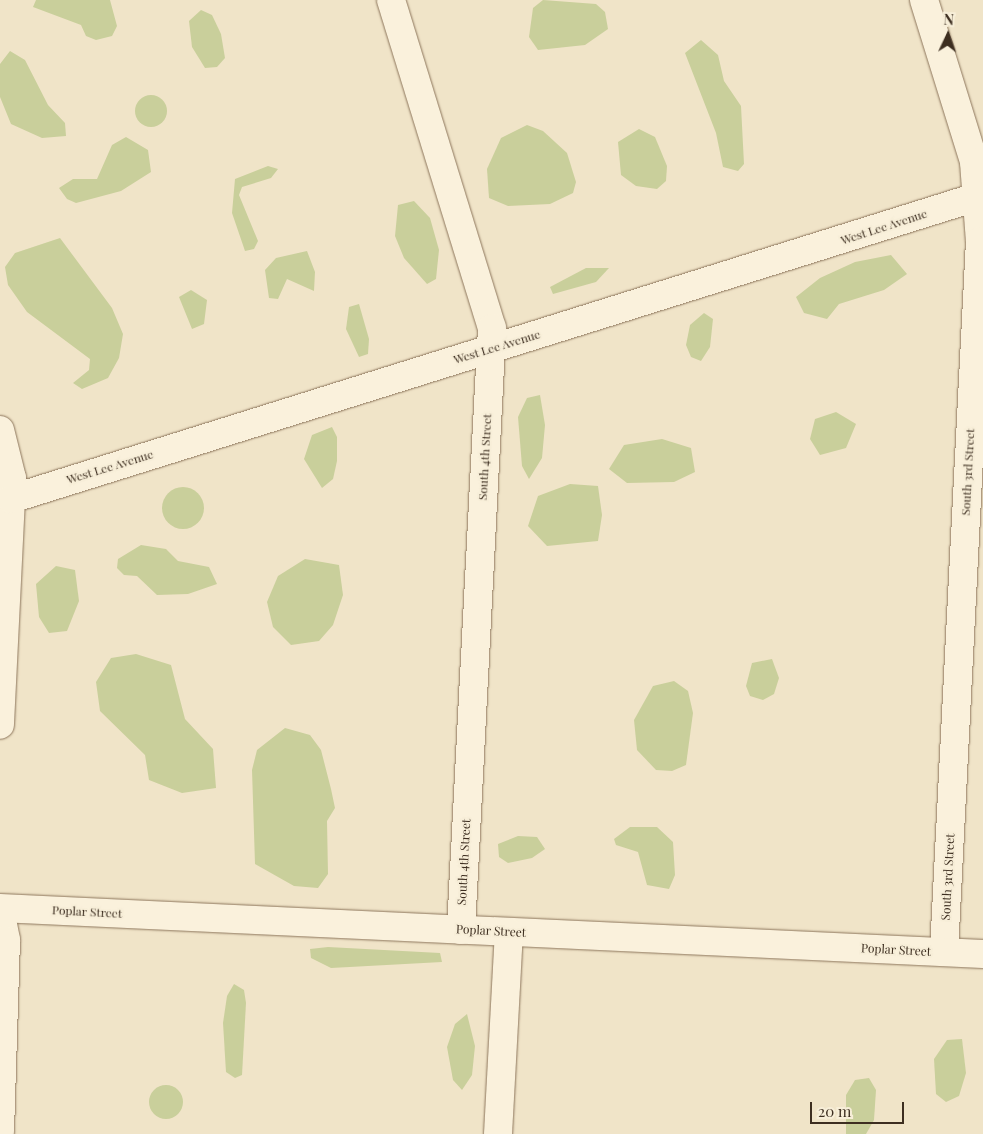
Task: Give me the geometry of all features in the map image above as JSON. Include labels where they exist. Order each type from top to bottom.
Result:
[{"type":"street","name":"South 4th Street","points":[[391,0],[490,312],[492,349],[461,930]]},
{"type":"street","name":"South 3rd Street","points":[[924,0],[974,162],[980,196],[980,241],[944,952]]},
{"type":"street","name":"West Lee Avenue","points":[[11,499],[980,196]]},
{"type":"street","points":[[0,430],[12,478],[0,726]]},
{"type":"street","name":"Poplar Street","points":[[0,908],[983,954]]},
{"type":"street","points":[[0,908],[6,940],[0,1131]]},
{"type":"street","points":[[498,1134],[509,932]]},
{"type":"green space","points":[[36,0],[110,0],[117,26],[112,36],[96,40],[86,36],[81,25],[33,7]]},
{"type":"green space","points":[[543,0],[596,4],[605,12],[608,29],[585,45],[538,50],[529,37],[533,8]]},
{"type":"green space","points":[[201,10],[212,15],[221,34],[225,58],[217,67],[205,68],[192,47],[189,21]]},
{"type":"green space","points":[[701,40],[718,55],[724,81],[741,106],[744,164],[738,171],[723,167],[716,133],[685,53]]},
{"type":"green space","points":[[10,51],[25,60],[48,105],[65,123],[66,136],[42,138],[11,124],[0,97],[0,64]]},
{"type":"green space","points":[[151,95],[163,99],[167,111],[163,123],[151,127],[139,123],[135,111],[139,99]]},
{"type":"green space","points":[[527,125],[543,131],[567,153],[576,182],[573,193],[550,204],[508,206],[489,198],[487,169],[501,138]]},
{"type":"green space","points":[[639,129],[655,137],[667,166],[666,181],[657,189],[636,186],[621,175],[618,142]]},
{"type":"green space","points":[[126,137],[148,150],[151,172],[121,191],[76,203],[67,199],[59,188],[73,179],[97,179],[112,145]]},
{"type":"green space","points":[[268,166],[278,169],[271,178],[242,187],[239,195],[258,241],[254,249],[245,251],[232,213],[235,179]]},
{"type":"green space","points":[[414,201],[430,218],[439,250],[436,279],[427,284],[404,258],[395,236],[398,205]]},
{"type":"green space","points":[[60,238],[112,308],[123,334],[119,358],[108,378],[82,389],[73,383],[89,370],[90,359],[27,312],[8,285],[5,267],[15,253]]},
{"type":"green space","points":[[307,251],[315,272],[314,291],[287,279],[278,299],[269,298],[265,270],[276,258]]},
{"type":"green space","points":[[891,255],[907,274],[884,290],[839,304],[827,319],[804,313],[796,297],[820,278],[855,262]]},
{"type":"green space","points":[[586,268],[609,268],[596,282],[553,294],[550,287]]},
{"type":"green space","points":[[191,290],[207,300],[204,324],[192,329],[179,297]]},
{"type":"green space","points":[[359,304],[369,339],[368,354],[359,357],[346,329],[349,307]]},
{"type":"green space","points":[[704,313],[713,319],[710,347],[701,361],[691,357],[686,345],[690,325]]},
{"type":"green space","points":[[540,395],[545,425],[542,458],[529,479],[522,466],[518,417],[527,398]]},
{"type":"green space","points":[[836,412],[856,424],[846,448],[820,455],[810,439],[815,419]]},
{"type":"green space","points":[[332,427],[337,437],[337,461],[333,479],[322,488],[304,459],[312,435]]},
{"type":"green space","points":[[662,439],[691,448],[695,472],[674,482],[627,483],[609,469],[624,445]]},
{"type":"green space","points":[[570,484],[598,486],[602,515],[598,541],[547,546],[528,526],[538,496]]},
{"type":"green space","points":[[187,487],[195,490],[201,496],[204,508],[201,520],[195,526],[179,529],[171,526],[165,520],[162,504],[165,496],[171,490]]},
{"type":"green space","points":[[141,545],[166,549],[178,561],[209,567],[217,584],[188,594],[157,595],[137,576],[124,575],[117,568],[118,559]]},
{"type":"green space","points":[[305,559],[339,565],[343,595],[333,625],[319,641],[291,645],[273,627],[267,602],[278,576]]},
{"type":"green space","points":[[56,566],[75,570],[79,601],[67,631],[49,633],[39,617],[36,584]]},
{"type":"green space","points":[[136,654],[171,665],[185,719],[213,749],[216,788],[182,793],[149,780],[145,755],[100,711],[96,682],[111,658]]},
{"type":"green space","points":[[772,659],[779,678],[774,694],[763,700],[750,696],[746,686],[752,663]]},
{"type":"green space","points":[[674,681],[688,691],[693,713],[686,765],[672,771],[656,770],[637,750],[634,720],[653,686]]},
{"type":"green space","points":[[285,728],[310,735],[321,750],[335,808],[327,821],[328,874],[318,888],[294,886],[255,864],[252,770],[257,750]]},
{"type":"green space","points":[[630,827],[657,827],[673,842],[675,875],[669,889],[647,885],[638,852],[616,845],[614,839]]},
{"type":"green space","points":[[518,836],[537,837],[545,849],[532,858],[508,863],[499,857],[498,844]]},
{"type":"green space","points":[[328,947],[440,953],[442,962],[331,968],[311,958],[310,949]]},
{"type":"green space","points":[[234,984],[244,990],[246,1003],[242,1075],[235,1078],[226,1072],[223,1023],[227,996]]},
{"type":"green space","points":[[467,1014],[475,1046],[472,1075],[462,1090],[453,1080],[447,1047],[455,1024]]},
{"type":"green space","points":[[962,1039],[966,1073],[959,1096],[946,1102],[936,1094],[934,1059],[947,1040]]},
{"type":"green space","points":[[869,1078],[876,1090],[874,1120],[866,1134],[846,1134],[846,1095],[855,1080]]},
{"type":"green space","points":[[166,1085],[178,1090],[183,1102],[178,1114],[166,1119],[154,1114],[149,1102],[154,1090]]}]
